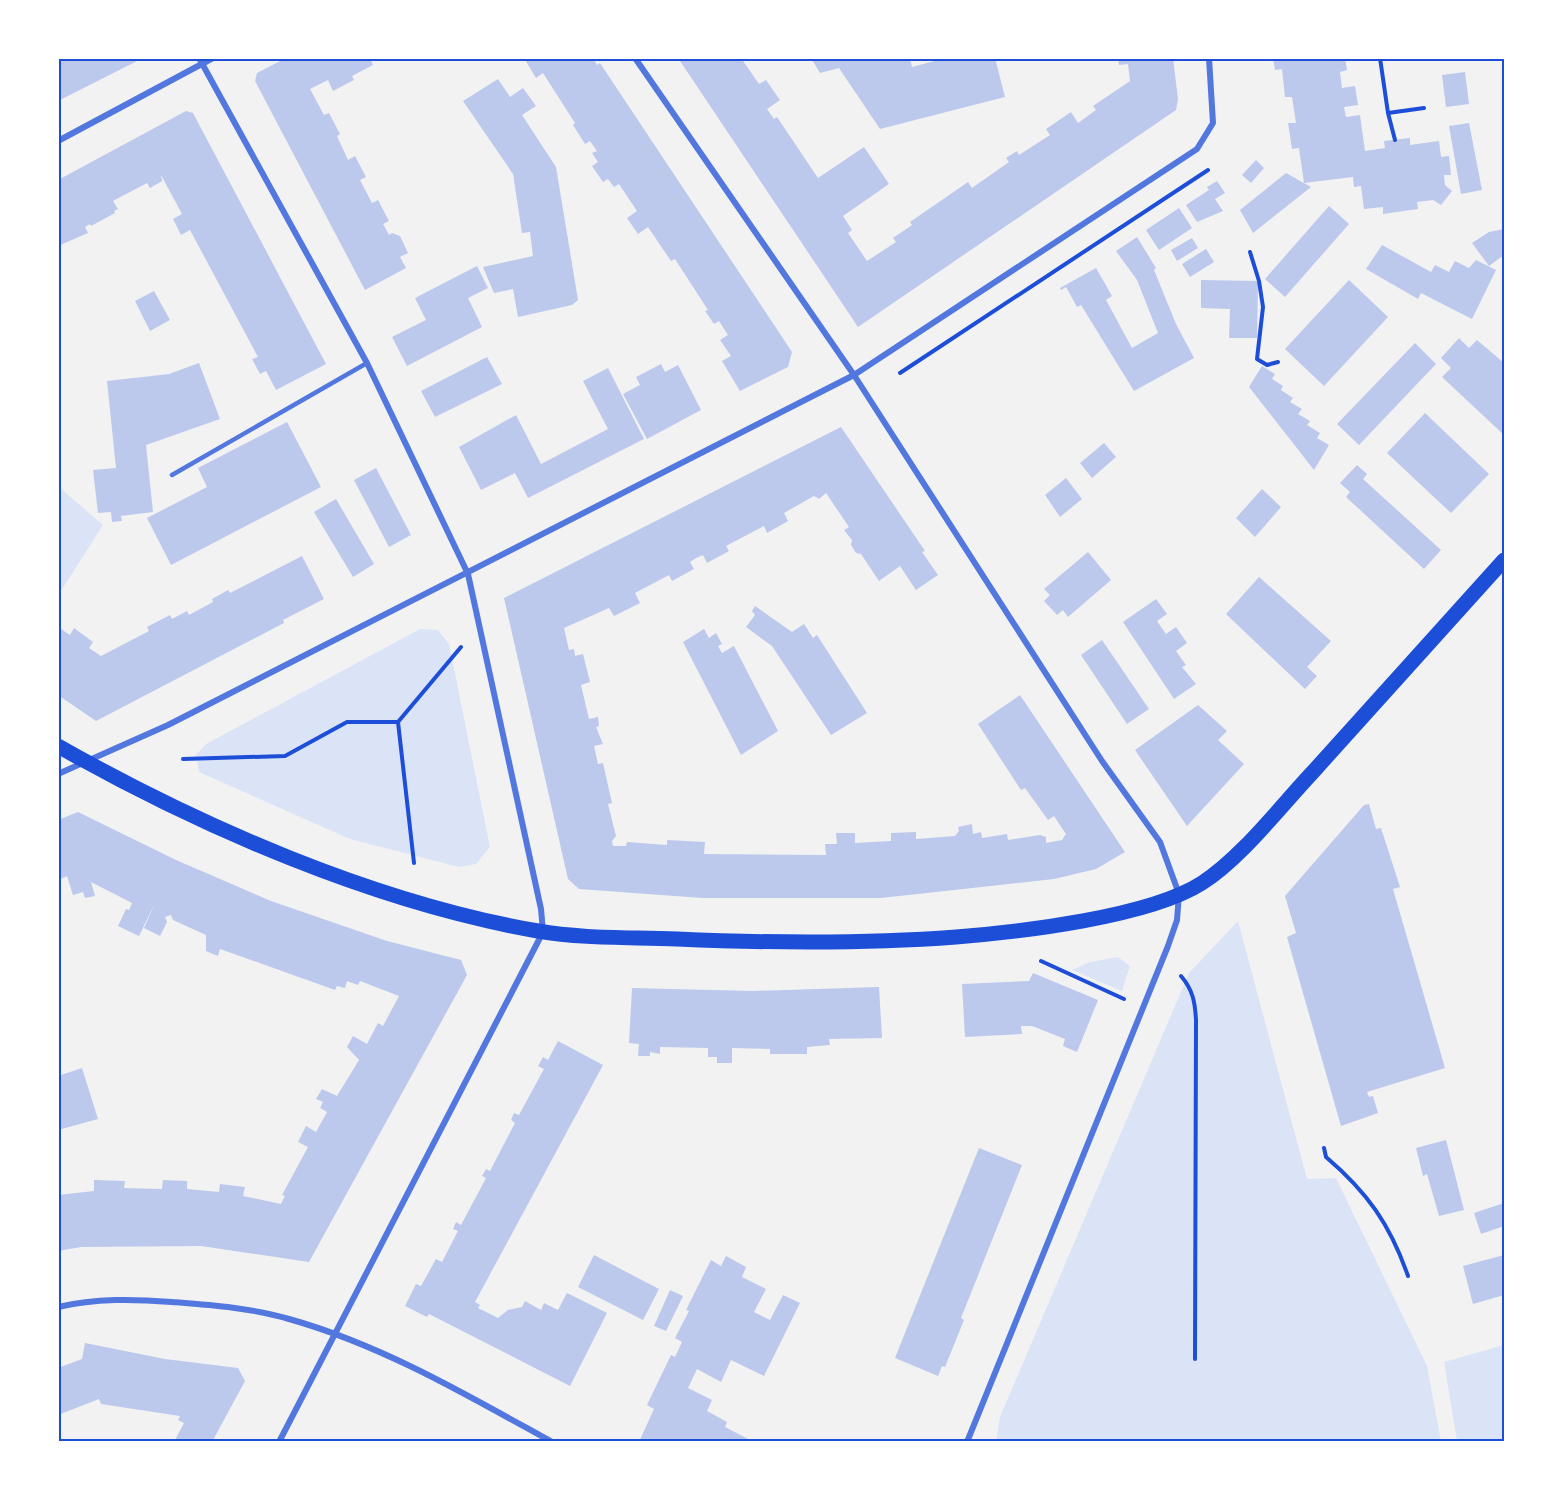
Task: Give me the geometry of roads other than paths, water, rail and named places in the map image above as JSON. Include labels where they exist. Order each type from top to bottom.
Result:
[{"type":"main road","points":[[58,746],[157,798],[341,876],[441,910],[543,932],[776,943],[886,942],[1022,931],[1132,909],[1191,890],[1216,873],[1262,827],[1504,560]]},
{"type":"street","points":[[58,141],[201,61],[213,58]]},
{"type":"street","points":[[635,58],[854,375],[1102,761],[1160,842],[1179,894],[1177,920],[1168,946],[967,1442]]},
{"type":"street","points":[[58,774],[136,741],[468,574],[854,375],[1197,149],[1213,123],[1209,58]]},
{"type":"street","points":[[201,61],[367,363],[468,574],[541,909],[543,932],[279,1442]]},
{"type":"street","points":[[58,1307],[78,1302],[135,1299],[203,1304],[286,1318],[336,1334],[440,1380],[552,1442]]},
{"type":"lane","points":[[171,475],[367,363]]}]
